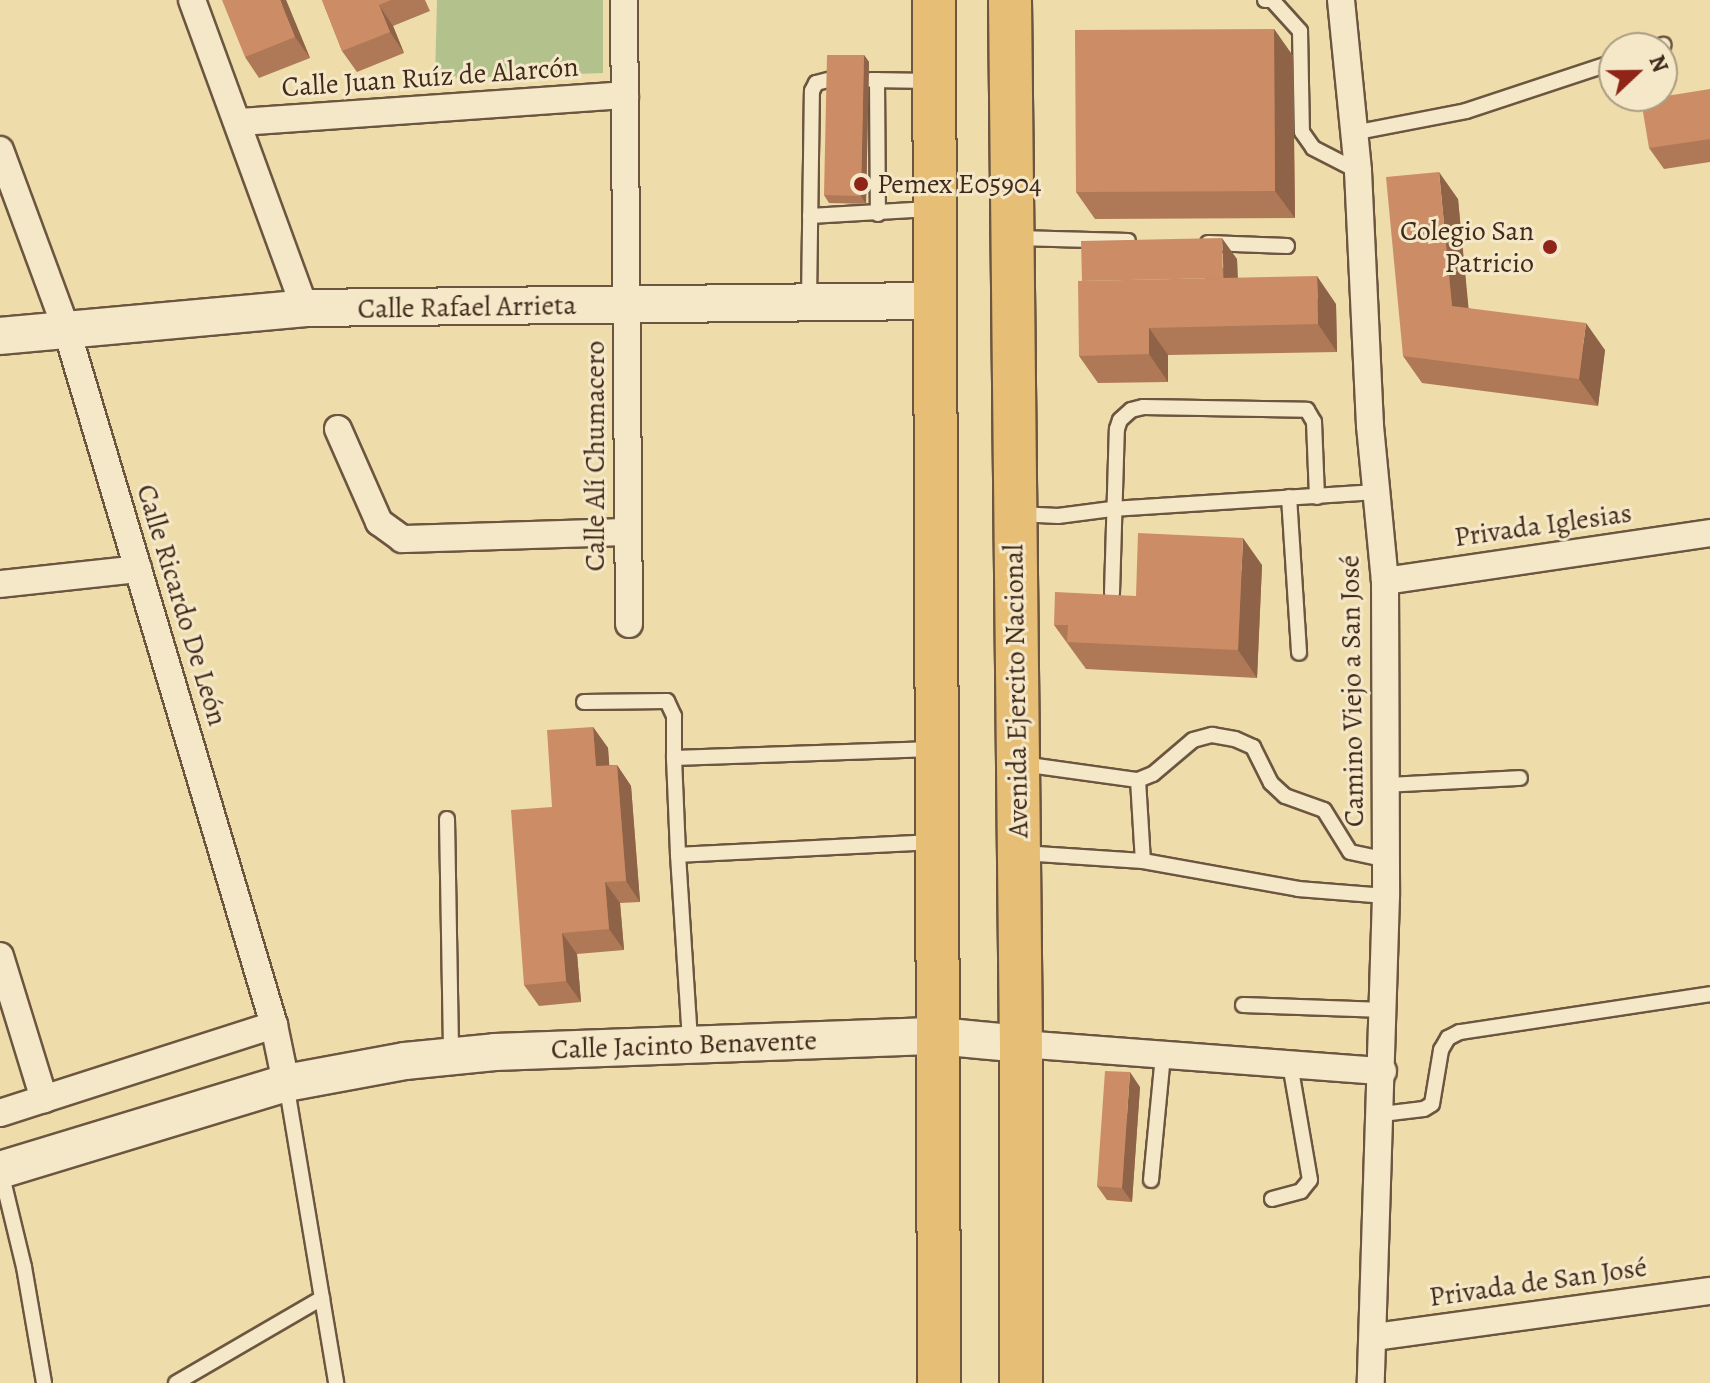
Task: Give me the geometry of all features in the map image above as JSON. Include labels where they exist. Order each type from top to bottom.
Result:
[{"type":"main road","points":[[934,0],[939,1383]]},
{"type":"main road","name":"Avenida Ejercito Nacional","points":[[1010,0],[1021,1044],[1021,1383]]},
{"type":"street","points":[[192,0],[305,308]]},
{"type":"street","name":"Calle Alí Chumacero","points":[[624,0],[629,624]]},
{"type":"street","name":"Camino Viejo a San José","points":[[1341,0],[1358,171],[1376,492],[1385,581],[1387,860],[1382,1114],[1371,1383]]},
{"type":"street","name":"Calle Juan Ruíz de Alarcón","points":[[239,122],[625,95]]},
{"type":"street","name":"Calle Ricardo De León","points":[[0,150],[67,331],[274,1025],[286,1083]]},
{"type":"street","name":"Calle Rafael Arrieta","points":[[0,336],[305,308],[935,301]]},
{"type":"street","points":[[338,429],[379,522],[402,539],[628,532]]},
{"type":"street","name":"Privada Iglesias","points":[[1385,581],[1710,533]]},
{"type":"street","points":[[0,584],[138,569]]},
{"type":"street","points":[[0,956],[44,1099]]},
{"type":"street","points":[[0,1113],[274,1025]]},
{"type":"street","name":"Calle Jacinto Benavente","points":[[0,1170],[286,1083],[451,1057],[690,1043],[938,1036],[1383,1071]]},
{"type":"street","name":"Privada de San José","points":[[1374,1337],[1710,1291]]},
{"type":"lane","points":[[1265,0],[1272,0],[1300,31],[1302,132],[1313,148],[1358,171]]},
{"type":"lane","points":[[1353,133],[1466,111],[1598,67]]},
{"type":"lane","points":[[809,303],[812,91],[816,83],[832,79]]},
{"type":"lane","points":[[878,214],[873,146],[873,80],[934,81]]},
{"type":"lane","points":[[811,147],[830,147]]},
{"type":"lane","points":[[810,216],[934,209]]},
{"type":"lane","points":[[1012,238],[1150,242]]},
{"type":"lane","points":[[1195,243],[1287,246]]},
{"type":"lane","points":[[1112,593],[1112,509],[1117,429],[1124,415],[1143,407],[1307,410],[1314,422],[1317,497]]},
{"type":"lane","points":[[1015,514],[1058,516],[1112,509],[1376,492]]},
{"type":"lane","points":[[1289,497],[1299,653]]},
{"type":"lane","points":[[584,702],[667,701],[674,716],[678,855],[690,1043]]},
{"type":"lane","points":[[1018,764],[1138,780],[1153,774],[1193,740],[1212,735],[1235,739],[1253,747],[1271,783],[1285,796],[1324,810],[1350,852],[1387,860]]},
{"type":"lane","points":[[674,758],[937,749]]},
{"type":"lane","points":[[1386,785],[1520,778]]},
{"type":"lane","points":[[1138,780],[1143,861]]},
{"type":"lane","points":[[447,819],[451,1057]]},
{"type":"lane","points":[[678,855],[938,842]]},
{"type":"lane","points":[[1018,853],[1143,861],[1298,889],[1386,896]]},
{"type":"lane","points":[[1382,1114],[1424,1109],[1432,1104],[1441,1050],[1448,1038],[1460,1032],[1710,994]]},
{"type":"lane","points":[[1243,1005],[1384,1010]]},
{"type":"lane","points":[[1151,1180],[1163,1055]]},
{"type":"lane","points":[[1272,1199],[1301,1191],[1310,1180],[1290,1064]]},
{"type":"lane","points":[[286,1083],[336,1383]]},
{"type":"lane","points":[[0,1170],[24,1267],[44,1383]]},
{"type":"lane","points":[[176,1383],[322,1298]]},
{"type":"green space","points":[[437,0],[603,0],[603,73],[435,79]]},
{"type":"building","points":[[222,0],[280,0],[295,37],[245,57]]},
{"type":"building","points":[[322,0],[391,0],[379,5],[390,32],[342,51]]},
{"type":"building","points":[[1274,29],[1275,191],[1076,192],[1075,30]]},
{"type":"building","points":[[827,55],[864,55],[861,196],[824,195]]},
{"type":"building","points":[[1710,89],[1710,139],[1649,148],[1643,112],[1678,112],[1678,94]]},
{"type":"building","points":[[1439,172],[1452,306],[1586,323],[1579,379],[1403,356],[1386,177]]},
{"type":"building","points":[[1222,238],[1223,278],[1082,281],[1081,241]]},
{"type":"building","points":[[1317,276],[1318,324],[1149,328],[1149,354],[1079,356],[1078,281]]},
{"type":"building","points":[[1138,533],[1243,538],[1238,650],[1067,642],[1068,625],[1054,625],[1055,592],[1136,596]]},
{"type":"building","points":[[593,727],[596,766],[617,765],[626,881],[605,882],[609,929],[562,933],[566,981],[524,985],[511,810],[552,807],[547,730]]},
{"type":"building","points":[[1105,1071],[1130,1072],[1122,1188],[1097,1186]]},
{"type":"place","name":"Pemex E05904","points":[[861,184]]},
{"type":"place","name":"Colegio San Patricio","points":[[1550,247]]}]
